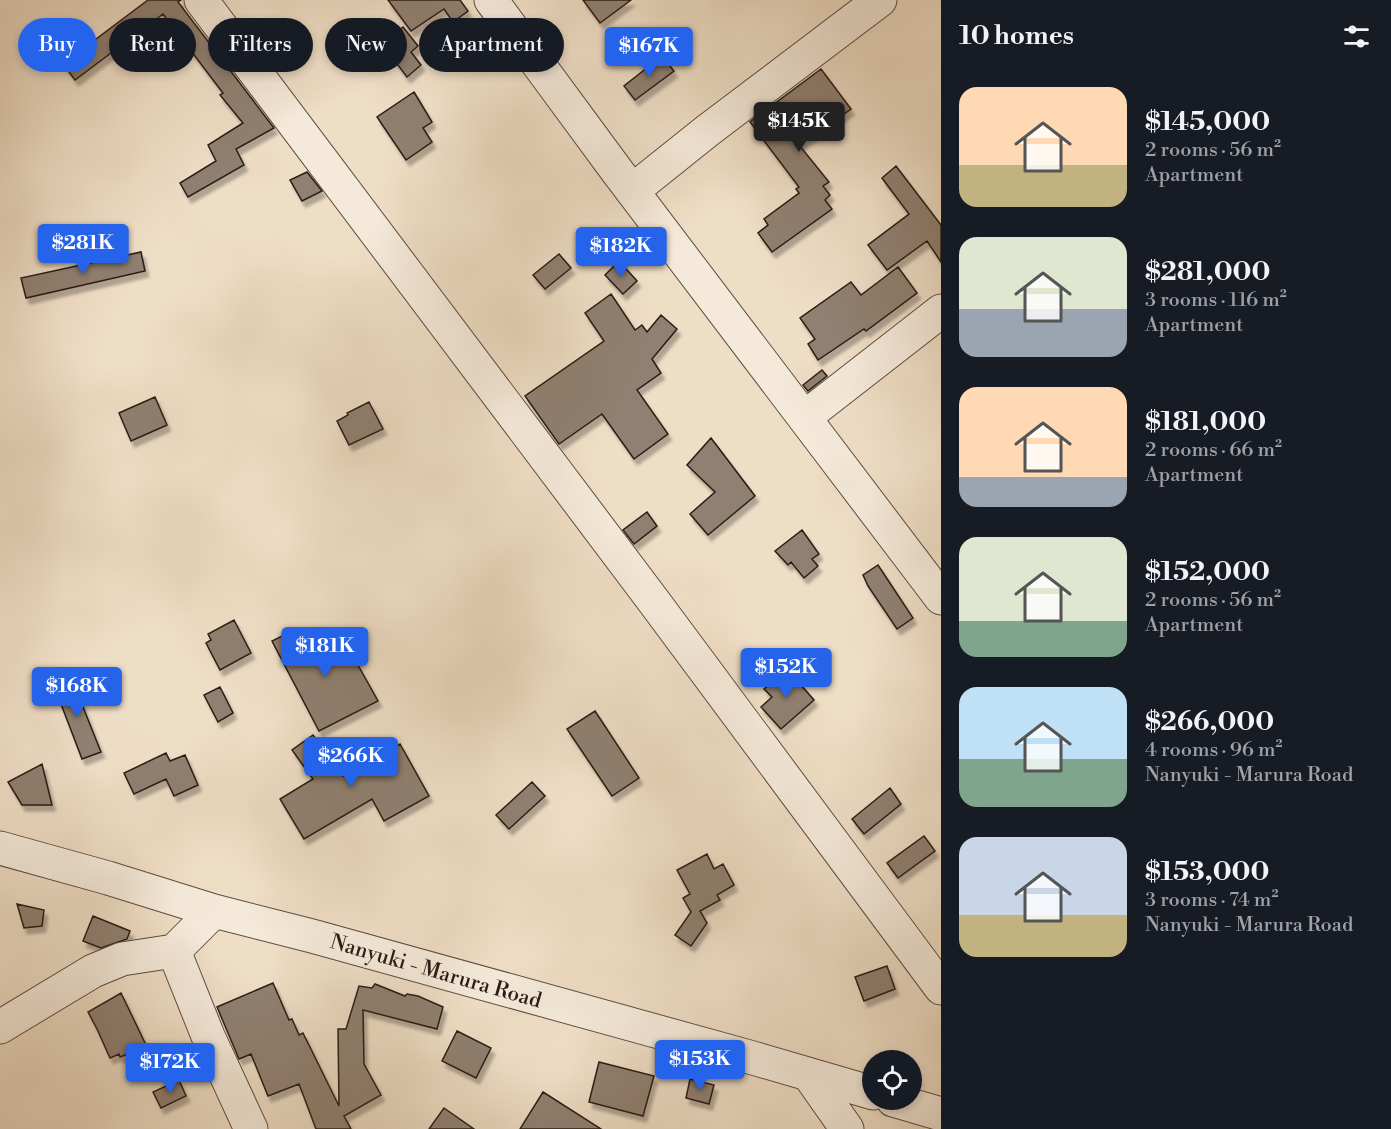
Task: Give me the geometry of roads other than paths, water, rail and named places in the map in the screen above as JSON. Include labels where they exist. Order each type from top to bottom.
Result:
[{"type":"street","points":[[201,0],[656,603],[941,988]]},
{"type":"street","points":[[491,0],[941,598]]},
{"type":"street","points":[[632,190],[880,0]]},
{"type":"street","points":[[805,417],[941,311]]},
{"type":"street","name":"Nanyuki - Marura Road","points":[[0,848],[214,911],[312,936],[862,1090]]},
{"type":"street","points":[[0,1027],[93,971],[122,959],[174,951],[214,911]]},
{"type":"street","points":[[174,951],[208,1036],[252,1129]]},
{"type":"street","points":[[809,1075],[847,1129]]},
{"type":"street","points":[[922,1108],[941,1114]]}]
